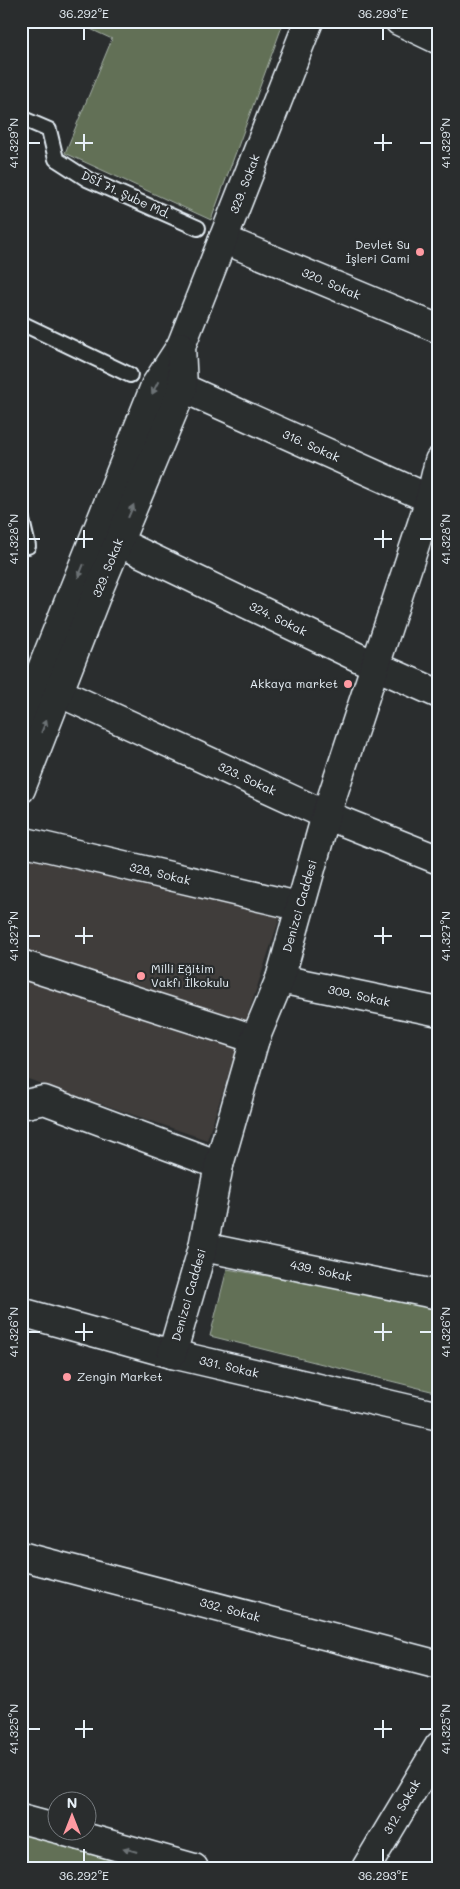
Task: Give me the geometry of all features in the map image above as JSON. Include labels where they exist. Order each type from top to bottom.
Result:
[{"type":"street","name":"329. Sokak","points":[[21,721],[155,386],[181,346],[309,21]]},
{"type":"street","points":[[399,21],[439,40]]},
{"type":"street","name":"320. Sokak","points":[[223,239],[439,329]]},
{"type":"street","name":"329. Sokak","points":[[21,788],[118,542],[183,388],[181,346]]},
{"type":"street","name":"316. Sokak","points":[[183,388],[434,501]]},
{"type":"street","name":"Denizci Caddesi","points":[[172,1354],[203,1247],[218,1165],[255,1039],[280,979],[298,906],[326,815],[434,501],[439,461]]},
{"type":"street","name":"324. Sokak","points":[[118,542],[376,666],[439,694]]},
{"type":"street","name":"323. Sokak","points":[[58,692],[326,815],[439,860]]},
{"type":"street","name":"328, Sokak","points":[[21,841],[298,906]]},
{"type":"street","points":[[21,964],[255,1039]]},
{"type":"street","name":"309. Sokak","points":[[280,979],[439,1012]]},
{"type":"street","points":[[21,1106],[44,1100],[218,1165]]},
{"type":"street","name":"439. Sokak","points":[[203,1247],[439,1296]]},
{"type":"street","name":"331. Sokak","points":[[21,1312],[172,1354],[439,1416]]},
{"type":"street","name":"332. Sokak","points":[[21,1556],[439,1665]]},
{"type":"street","name":"312. Sokak","points":[[366,1868],[430,1777],[439,1746]]},
{"type":"street","points":[[21,1819],[48,1826]]},
{"type":"street","points":[[98,1841],[194,1868]]},
{"type":"lane","name":"DSİ 71. Şube Md.","points":[[21,118],[49,130],[56,159],[87,179],[198,228]]},
{"type":"lane","points":[[21,323],[130,375]]},
{"type":"lane","points":[[21,516],[25,545]]},
{"type":"shaded area","name":"Milli Eğitim Vakfı İlkokulu","points":[[21,856],[280,917],[207,1140],[28,1079],[21,1083]]},
{"type":"green space","points":[[73,21],[284,21],[211,220],[65,153],[112,39]]},
{"type":"green space","points":[[227,1269],[439,1306],[439,1393],[210,1336]]},
{"type":"green space","points":[[21,1826],[48,1834],[48,1842],[77,1842],[168,1868],[21,1868]]},
{"type":"tram line","points":[[21,1863],[38,1868]]},
{"type":"place","name":"Devlet Su İşleri Cami","points":[[420,252]]},
{"type":"place","name":"Akkaya market","points":[[348,684]]},
{"type":"place","name":"Milli Eğitim Vakfı İlkokulu","points":[[141,976]]},
{"type":"place","name":"Zengin Market","points":[[67,1377]]}]
